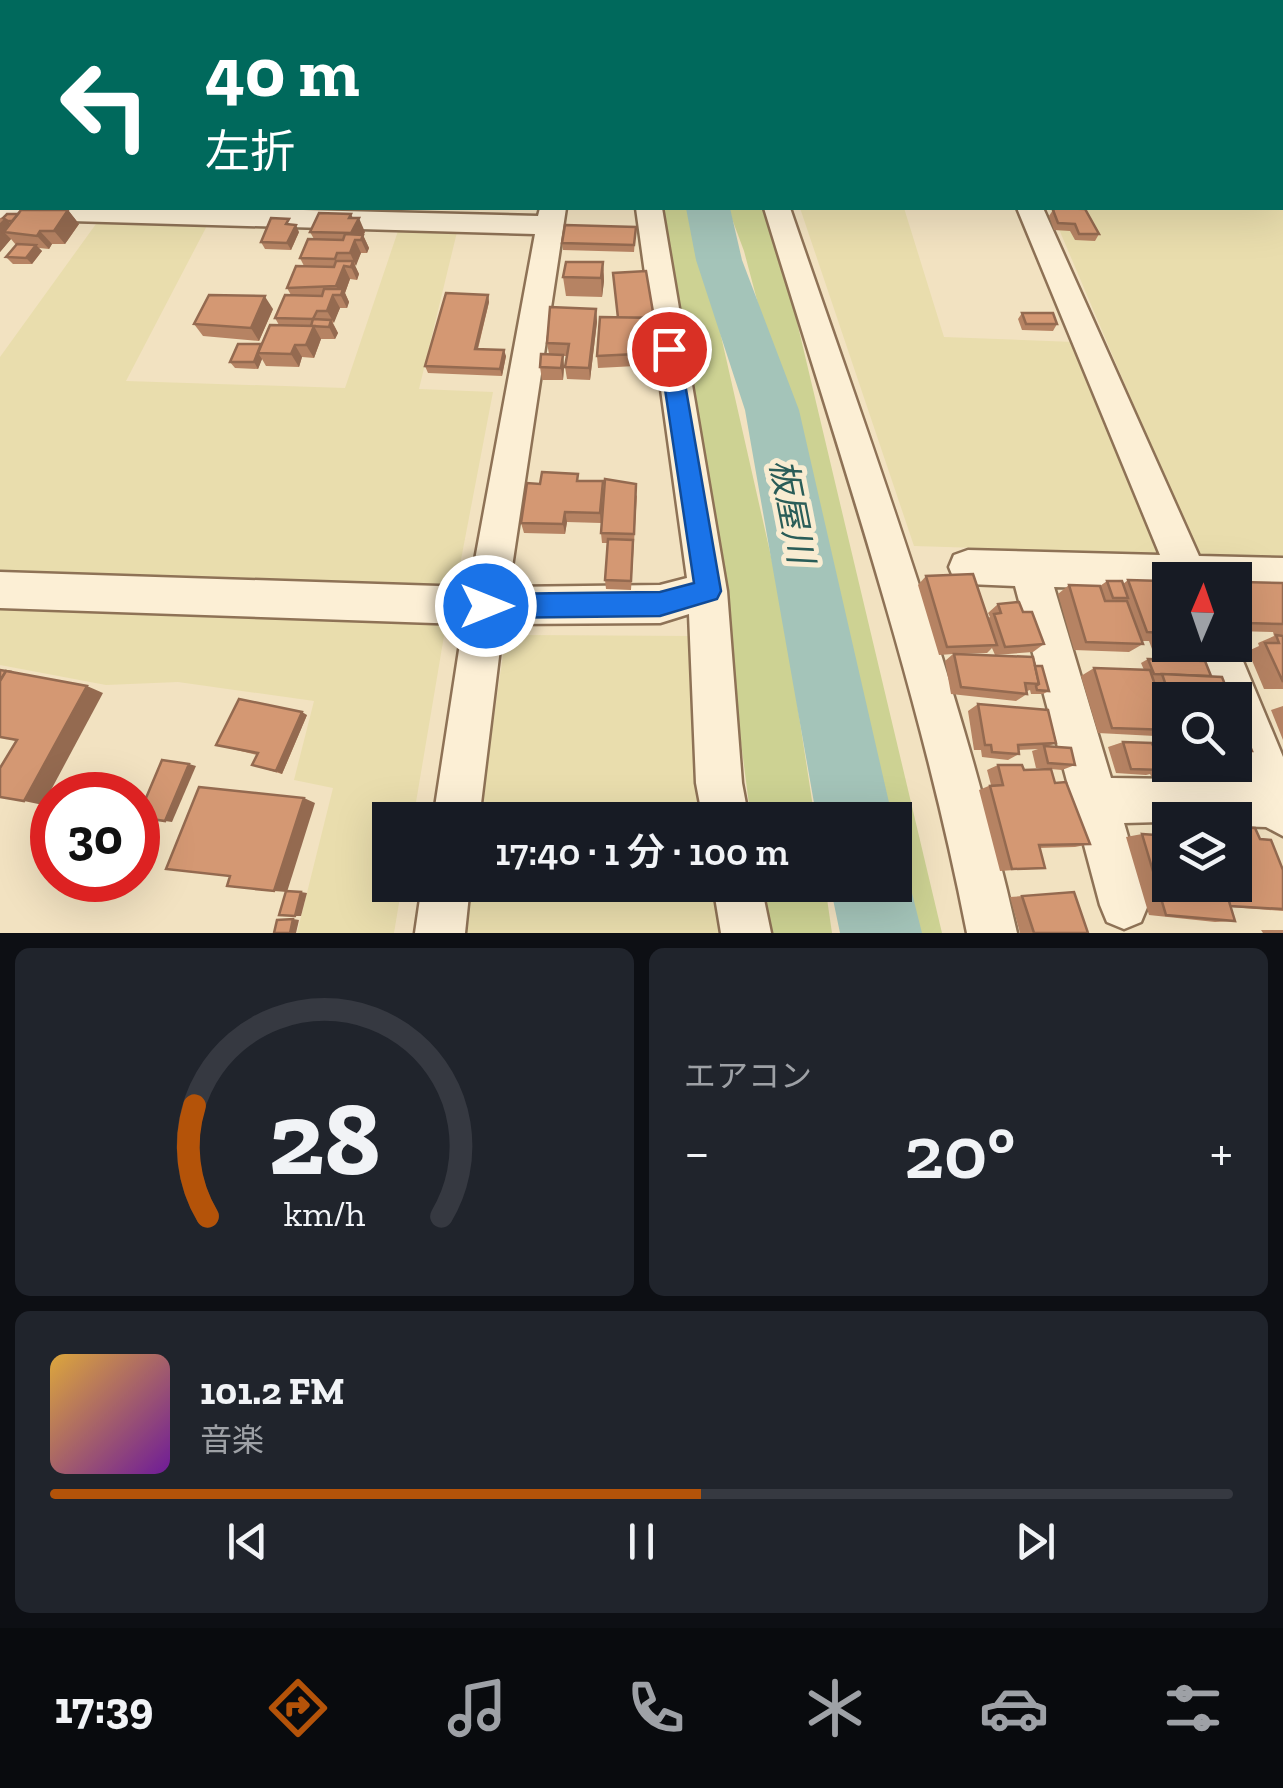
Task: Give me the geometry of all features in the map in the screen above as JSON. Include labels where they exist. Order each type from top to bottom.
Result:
[{"type":"street","points":[[1243,0],[1283,0]]},
{"type":"street","points":[[0,210],[551,216],[486,606],[459,802]]},
{"type":"street","points":[[649,210],[708,591],[723,802]]},
{"type":"street","points":[[778,210],[958,786],[992,933]]},
{"type":"street","points":[[1031,210],[1182,562]]},
{"type":"street","points":[[968,567],[1152,575]]},
{"type":"street","points":[[1030,569],[1124,905]]},
{"type":"street","points":[[1252,576],[1283,576]]},
{"type":"street","points":[[0,590],[486,606],[660,604],[708,591]]},
{"type":"street","points":[[1095,800],[1281,808],[1223,662]]},
{"type":"street","points":[[440,933],[444,902]]},
{"type":"street","points":[[740,902],[746,933]]},
{"type":"shaded area","points":[[801,210],[905,210],[944,337],[1074,342],[1161,554],[914,546]]},
{"type":"shaded area","points":[[1051,210],[1283,210],[1283,561],[1199,559]]},
{"type":"shaded area","points":[[101,217],[210,220],[126,381],[345,388],[398,231],[457,232],[419,389],[493,392],[455,591],[0,579],[0,357]]},
{"type":"shaded area","points":[[0,602],[446,624],[416,802],[372,802],[372,902],[399,902],[394,933],[297,933],[333,788],[294,780],[314,701],[178,682],[106,685],[0,665]]},
{"type":"shaded area","points":[[526,635],[694,636],[707,802],[482,802],[503,655]]},
{"type":"shaded area","points":[[468,902],[722,902],[727,933],[463,933]]},
{"type":"green space","points":[[653,210],[692,210],[782,605],[812,802],[749,802],[722,595]]},
{"type":"green space","points":[[729,210],[767,210],[783,263],[911,802],[877,802],[801,466],[744,251]]},
{"type":"green space","points":[[912,807],[942,933],[907,933],[900,902],[912,902]]},
{"type":"green space","points":[[761,902],[827,902],[832,933],[765,933]]},
{"type":"building","points":[[21,210],[68,210],[54,231],[40,231],[37,236],[4,232]]},
{"type":"building","points":[[1053,210],[1086,210],[1099,234],[1079,234],[1075,224],[1058,223]]},
{"type":"building","points":[[319,213],[359,218],[351,233],[310,232]]},
{"type":"building","points":[[18,214],[8,221],[3,218]]},
{"type":"building","points":[[271,218],[289,219],[286,224],[296,225],[287,243],[261,242]]},
{"type":"building","points":[[565,225],[636,227],[634,245],[562,243]]},
{"type":"building","points":[[345,234],[363,235],[361,240],[355,240],[350,253],[337,253],[335,259],[300,258],[308,239],[343,240]]},
{"type":"building","points":[[17,244],[36,245],[26,258],[6,257]]},
{"type":"building","points":[[336,261],[353,261],[351,267],[344,266],[336,286],[287,288],[296,266],[334,267]]},
{"type":"building","points":[[566,262],[603,262],[601,278],[563,277]]},
{"type":"building","points":[[646,271],[654,318],[618,318],[613,273]]},
{"type":"building","points":[[324,289],[343,289],[341,295],[333,295],[327,311],[317,311],[313,319],[275,318],[285,295],[322,296]]},
{"type":"building","points":[[446,293],[488,295],[475,349],[504,350],[500,369],[425,366]]},
{"type":"building","points":[[209,295],[265,296],[251,328],[194,324]]},
{"type":"building","points":[[550,307],[596,309],[589,368],[565,367],[569,344],[547,343]]},
{"type":"building","points":[[1022,313],[1053,313],[1057,324],[1026,324]]},
{"type":"building","points":[[600,317],[657,318],[657,343],[637,342],[636,354],[597,356]]},
{"type":"building","points":[[313,319],[331,320],[329,327],[311,326]]},
{"type":"building","points":[[270,325],[314,326],[306,345],[295,345],[291,354],[258,353]]},
{"type":"building","points":[[238,344],[261,344],[254,362],[230,362]]},
{"type":"building","points":[[541,354],[563,355],[561,368],[540,367]]},
{"type":"building","points":[[542,472],[578,474],[577,481],[603,481],[600,513],[565,512],[563,524],[521,523],[527,483],[540,484]]},
{"type":"building","points":[[605,479],[636,484],[634,534],[601,533]]},
{"type":"building","points":[[608,539],[633,540],[631,581],[605,580]]},
{"type":"building","points":[[973,574],[997,645],[947,647],[926,576]]},
{"type":"building","points":[[1128,580],[1152,581],[1152,632],[1147,632]]},
{"type":"building","points":[[1107,581],[1122,581],[1128,598],[1113,598]]},
{"type":"building","points":[[1252,582],[1283,583],[1283,624],[1252,623]]},
{"type":"building","points":[[1069,585],[1100,586],[1105,601],[1127,601],[1143,644],[1086,642]]},
{"type":"building","points":[[1019,602],[1023,612],[1032,612],[1044,644],[1005,647],[994,614],[1001,613],[998,604]]},
{"type":"building","points":[[1276,635],[1283,636],[1283,682],[1265,643],[1279,643]]},
{"type":"building","points":[[954,654],[1033,657],[1039,684],[1025,683],[1027,694],[961,687]]},
{"type":"building","points":[[1148,659],[1205,662],[1211,676],[1154,674]]},
{"type":"building","points":[[1035,666],[1042,666],[1049,691],[1037,690]]},
{"type":"building","points":[[1094,668],[1150,670],[1154,682],[1152,729],[1112,728]]},
{"type":"building","points":[[6,671],[87,686],[40,772],[30,772],[30,790],[24,801],[0,797],[0,768],[17,740],[0,737],[0,681]]},
{"type":"building","points":[[1162,674],[1222,677],[1224,682],[1165,682]]},
{"type":"building","points":[[239,699],[302,712],[276,771],[252,765],[258,753],[216,745]]},
{"type":"building","points":[[978,704],[1048,710],[1056,743],[1018,745],[1019,754],[992,752],[991,745],[985,745]]},
{"type":"building","points":[[1123,742],[1152,743],[1152,770],[1131,769]]},
{"type":"building","points":[[1044,746],[1071,748],[1075,765],[1048,763]]},
{"type":"building","points":[[162,760],[189,764],[165,821],[160,820],[160,772],[157,772]]},
{"type":"building","points":[[998,765],[1022,765],[1024,770],[1051,769],[1055,783],[1066,782],[1090,844],[1039,845],[1045,868],[1012,869],[990,786],[1003,785]]},
{"type":"building","points":[[199,787],[304,798],[274,891],[227,886],[230,876],[166,869]]},
{"type":"building","points":[[1252,828],[1255,828],[1260,839],[1271,840],[1283,870],[1283,909],[1230,906],[1229,902],[1252,902]]},
{"type":"building","points":[[1142,834],[1152,835],[1152,868]]},
{"type":"building","points":[[286,891],[301,892],[295,916],[279,915]]},
{"type":"building","points":[[1074,892],[1088,933],[1034,933],[1022,896]]},
{"type":"building","points":[[1162,902],[1229,902],[1235,921],[1166,915]]},
{"type":"building","points":[[293,919],[290,933],[274,933],[277,920]]},
{"type":"waterway","name":"板屋川","points":[[708,210],[719,260],[772,410],[851,802]]},
{"type":"waterway","name":"板屋川","points":[[874,902],[881,933]]},
{"type":"route","points":[[486,606],[660,604],[708,591],[669,349]]}]
